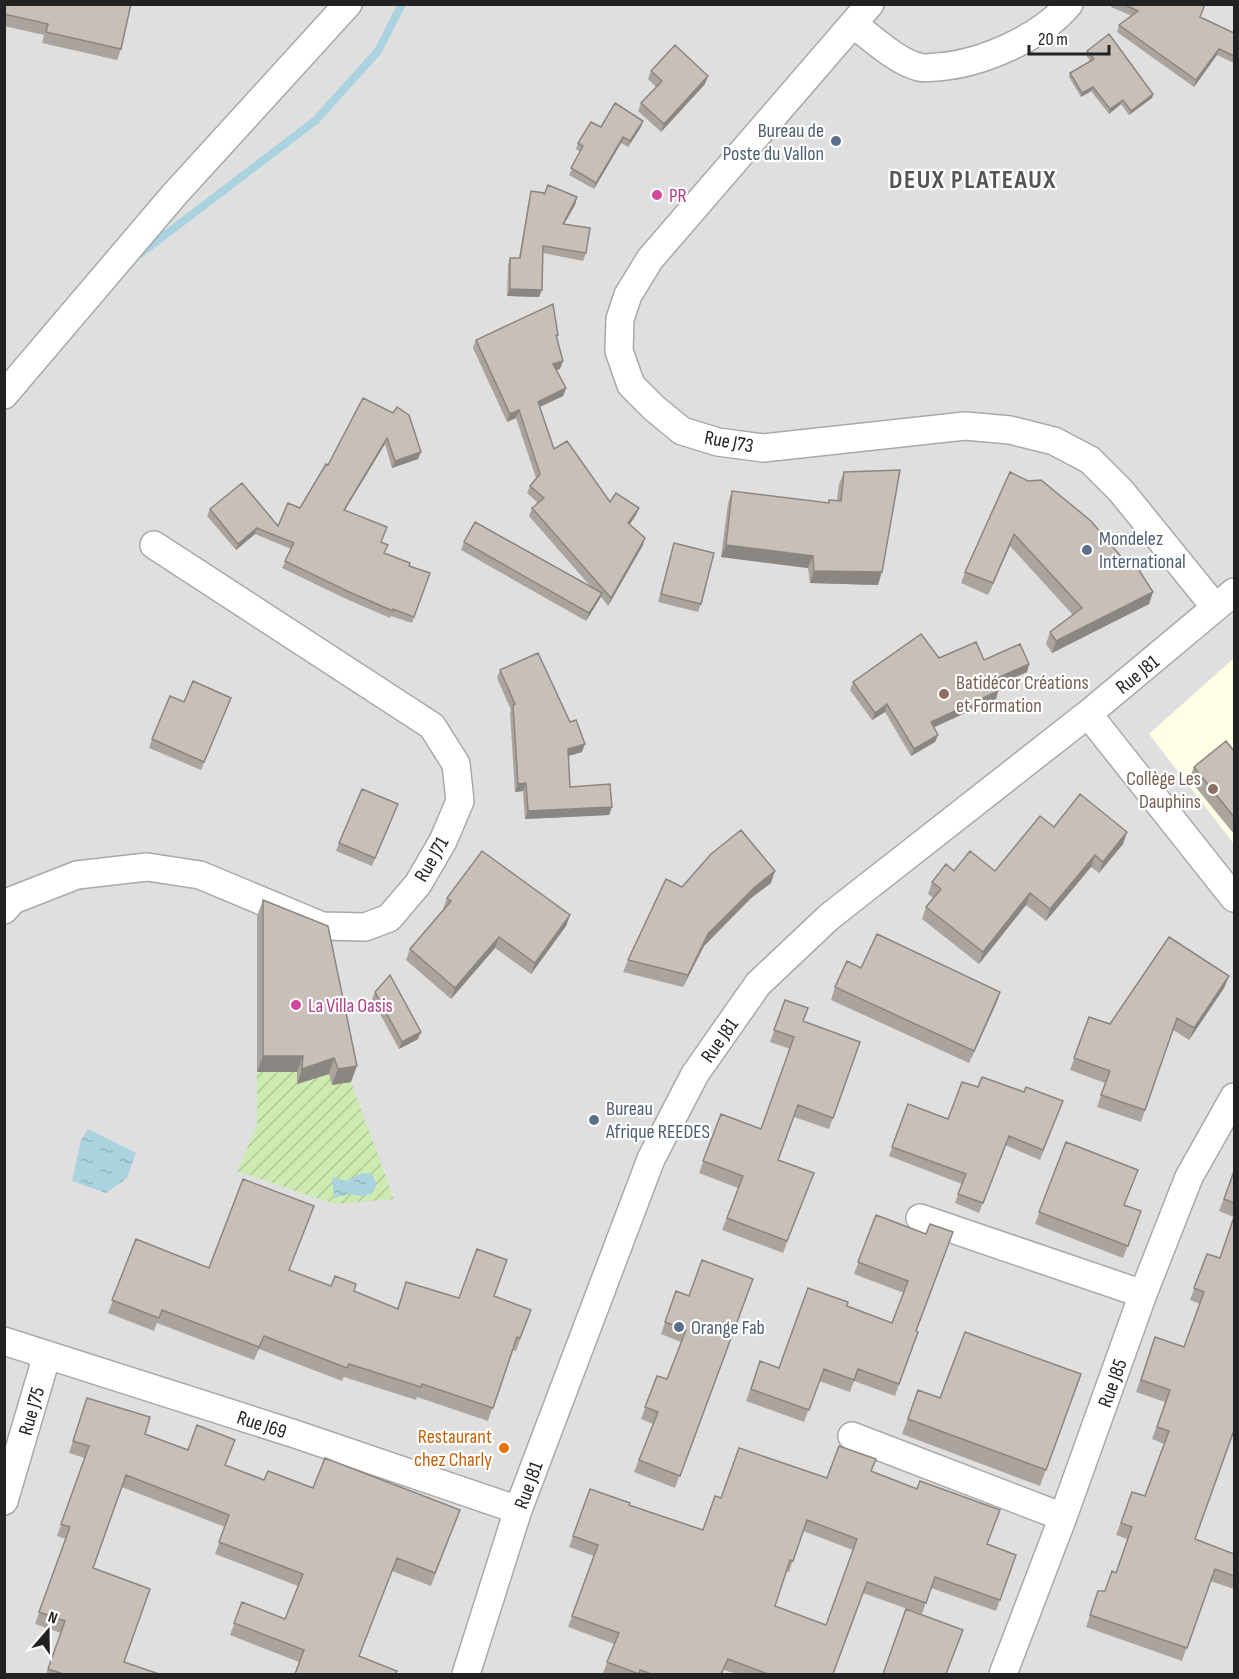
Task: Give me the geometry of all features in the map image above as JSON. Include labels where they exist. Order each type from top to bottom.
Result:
[{"type":"street","points":[[4,395],[174,195],[348,4]]},
{"type":"street","name":"Rue J73","points":[[1068,4],[1058,18],[1023,41],[959,66],[920,68],[899,58],[861,14],[650,259],[627,296],[620,319],[619,351],[631,385],[654,408],[682,431],[718,442],[763,448],[965,426],[1010,429],[1054,441],[1089,460],[1225,599]]},
{"type":"street","name":"Rue J71","points":[[4,910],[13,900],[77,874],[147,867],[200,875],[322,926],[365,927],[389,918],[418,885],[443,841],[456,811],[460,801],[456,764],[432,726],[154,545]]},
{"type":"street","name":"Rue J81","points":[[466,1674],[518,1510],[651,1159],[694,1074],[758,984],[830,916],[1088,714],[1225,599]]},
{"type":"street","points":[[1088,714],[1234,898]]},
{"type":"street","name":"Rue J85","points":[[1003,1674],[1063,1517],[1143,1294],[1189,1177],[1234,1097]]},
{"type":"street","points":[[920,1218],[1143,1294]]},
{"type":"street","name":"Rue J69","points":[[4,1341],[284,1431],[518,1510]]},
{"type":"street","name":"Rue J75","points":[[4,1501],[47,1355]]},
{"type":"street","points":[[852,1436],[1063,1517]]},
{"type":"shaded area","points":[[5,5],[1234,5],[1234,1674],[5,1674]]},
{"type":"shaded area","name":"Collège Les Dauphins","points":[[1234,658],[1234,844],[1149,734]]},
{"type":"green space","name":"La Villa Oasis","points":[[257,909],[321,939],[351,1082],[394,1199],[334,1204],[237,1171],[257,1126]]},
{"type":"water","points":[[88,1129],[136,1153],[127,1178],[106,1193],[72,1181],[81,1140]]},
{"type":"water","points":[[362,1173],[371,1174],[375,1179],[376,1186],[371,1194],[362,1196],[349,1194],[334,1198],[332,1177],[347,1181]]},
{"type":"building","points":[[4,4],[131,4],[121,49],[46,32],[48,24],[4,14]]},
{"type":"building","points":[[1123,4],[1205,4],[1200,17],[1234,33],[1234,56],[1219,49],[1196,80],[1119,25],[1138,11]]},
{"type":"building","points":[[1109,34],[1153,94],[1131,111],[1123,100],[1110,109],[1093,87],[1082,93],[1070,73],[1094,59],[1087,51]]},
{"type":"building","points":[[675,45],[708,76],[664,124],[641,103],[662,81],[651,71]]},
{"type":"building","points":[[615,103],[643,121],[630,141],[623,137],[596,183],[571,168],[583,146],[578,143],[591,122],[601,127]]},
{"type":"building","points":[[548,185],[577,197],[563,224],[590,228],[586,253],[543,246],[542,290],[510,289],[510,258],[520,258],[531,191],[544,193],[544,195]]},
{"type":"building","points":[[553,304],[558,335],[556,335],[563,361],[553,364],[566,388],[538,402],[554,449],[567,441],[610,502],[616,493],[639,508],[628,523],[645,538],[611,598],[532,508],[544,498],[530,486],[540,474],[519,410],[510,414],[476,340]]},
{"type":"building","points":[[363,398],[393,413],[397,407],[409,415],[421,452],[395,461],[387,438],[344,510],[387,527],[381,542],[388,545],[384,553],[410,563],[409,566],[430,573],[414,617],[393,609],[393,611],[285,561],[294,543],[257,528],[238,544],[210,509],[242,483],[278,526],[288,503],[300,508],[326,464],[328,465]]},
{"type":"building","points":[[900,470],[882,572],[814,571],[813,556],[726,545],[732,491],[829,503],[829,500],[841,501],[844,472]]},
{"type":"building","points":[[1010,472],[1028,481],[1041,480],[1091,521],[1124,560],[1130,556],[1153,592],[1056,641],[1050,632],[1082,608],[1014,534],[993,583],[965,572]]},
{"type":"building","points":[[475,522],[602,593],[589,613],[464,542]]},
{"type":"building","points":[[674,543],[714,553],[701,604],[661,594]]},
{"type":"building","points":[[921,634],[939,658],[976,642],[984,660],[1020,644],[1029,664],[993,680],[998,691],[931,722],[938,735],[914,749],[887,704],[875,713],[853,682]]},
{"type":"building","points":[[538,653],[570,722],[576,720],[585,744],[568,749],[570,787],[610,784],[612,807],[528,811],[526,783],[518,784],[513,705],[515,704],[500,670]]},
{"type":"building","points":[[193,681],[231,698],[204,762],[152,739],[170,696],[184,702]]},
{"type":"building","points":[[1226,741],[1234,751],[1234,817],[1194,767]]},
{"type":"building","points":[[362,789],[398,804],[375,858],[339,843]]},
{"type":"building","points":[[1080,794],[1127,832],[1103,862],[1095,855],[1050,909],[1030,893],[983,952],[926,907],[941,889],[932,882],[946,864],[954,871],[970,851],[995,871],[1040,816],[1054,827]]},
{"type":"building","points":[[741,830],[775,871],[756,886],[708,934],[688,975],[628,960],[666,879],[682,887],[711,854]]},
{"type":"building","points":[[482,851],[570,915],[535,963],[499,937],[455,988],[410,949],[451,901],[447,898]]},
{"type":"building","points":[[263,900],[328,926],[357,1066],[338,1069],[334,1058],[302,1069],[303,1056],[263,1056]]},
{"type":"building","points":[[877,934],[1000,992],[974,1051],[835,987],[847,961],[861,968]]},
{"type":"building","points":[[1169,937],[1229,976],[1194,1028],[1177,1018],[1145,1110],[1101,1095],[1110,1071],[1074,1058],[1089,1017],[1110,1024]]},
{"type":"building","points":[[390,975],[421,1032],[402,1042],[375,992]]},
{"type":"building","points":[[785,1000],[808,1008],[803,1021],[860,1042],[833,1118],[798,1105],[778,1160],[814,1173],[787,1241],[727,1218],[743,1176],[703,1161],[721,1114],[761,1129],[794,1037],[774,1030]]},
{"type":"building","points":[[982,1077],[1024,1092],[1026,1087],[1063,1101],[1043,1150],[1009,1136],[983,1203],[958,1194],[966,1174],[892,1147],[908,1104],[948,1119],[962,1082],[978,1087]]},
{"type":"building","points":[[1066,1142],[1138,1170],[1124,1205],[1141,1211],[1128,1246],[1039,1212]]},
{"type":"building","points":[[1234,1171],[1234,1203],[1224,1199]]},
{"type":"building","points":[[243,1179],[314,1206],[289,1270],[331,1286],[335,1276],[356,1284],[354,1291],[398,1309],[406,1282],[459,1298],[477,1249],[507,1260],[494,1296],[531,1310],[520,1338],[517,1337],[493,1408],[422,1384],[421,1387],[349,1364],[347,1368],[264,1336],[259,1347],[162,1310],[159,1318],[112,1300],[136,1239],[209,1268]]},
{"type":"building","points":[[876,1215],[926,1234],[930,1224],[953,1232],[899,1384],[858,1369],[854,1380],[824,1369],[809,1410],[751,1389],[760,1361],[779,1368],[808,1288],[848,1302],[847,1306],[892,1323],[908,1281],[858,1262]]},
{"type":"building","points":[[1234,1217],[1234,1430],[1195,1539],[1234,1554],[1234,1576],[1215,1569],[1187,1648],[1090,1615],[1098,1591],[1105,1591],[1112,1571],[1116,1573],[1132,1527],[1121,1523],[1132,1492],[1145,1496],[1169,1431],[1157,1427],[1170,1390],[1141,1380],[1155,1337],[1184,1347],[1204,1292],[1194,1288],[1207,1254],[1220,1258]]},
{"type":"building","points":[[702,1260],[753,1279],[680,1476],[639,1460],[658,1412],[645,1407],[657,1376],[667,1379],[686,1330],[665,1322],[676,1291],[689,1296]]},
{"type":"building","points":[[965,1332],[1081,1374],[1046,1470],[908,1419],[918,1390],[940,1398]]},
{"type":"building","points":[[87,1398],[150,1417],[145,1434],[188,1450],[197,1425],[235,1440],[225,1465],[264,1480],[268,1471],[313,1488],[325,1458],[460,1510],[435,1573],[397,1558],[359,1656],[397,1671],[395,1674],[295,1674],[304,1650],[234,1623],[242,1602],[285,1619],[303,1574],[219,1542],[229,1515],[126,1475],[93,1568],[150,1589],[124,1662],[159,1674],[63,1674],[48,1669],[65,1621],[39,1612],[70,1527],[61,1524],[89,1446],[73,1441]]},
{"type":"building","points":[[839,1446],[876,1459],[871,1471],[917,1489],[920,1481],[1000,1510],[987,1544],[1016,1555],[1000,1600],[935,1577],[926,1603],[867,1582],[833,1674],[768,1674],[728,1659],[721,1674],[651,1674],[640,1670],[639,1674],[607,1662],[619,1633],[572,1616],[598,1545],[573,1536],[590,1489],[703,1530],[715,1496],[721,1498],[739,1448],[827,1478]],"holes":[[[807,1520],[857,1539],[826,1625],[775,1606],[790,1560],[793,1561]]]},
{"type":"building","points":[[906,1609],[963,1630],[946,1674],[883,1674]]},
{"type":"waterway","points":[[140,254],[316,120],[378,51],[402,4]]},
{"type":"place","name":"Bureau de Poste du Vallon","points":[[836,141]]},
{"type":"place","name":"PR","points":[[657,195]]},
{"type":"place","name":"Mondelez International","points":[[1087,550]]},
{"type":"place","name":"Batidécor Créations et Formation","points":[[944,694]]},
{"type":"place","name":"Collège Les Dauphins","points":[[1213,789]]},
{"type":"place","name":"La Villa Oasis","points":[[296,1005]]},
{"type":"place","name":"Bureau Afrique REEDES","points":[[594,1120]]},
{"type":"place","name":"Orange Fab","points":[[679,1327]]},
{"type":"place","name":"Restaurant chez Charly","points":[[504,1448]]},
{"type":"district","name":"DEUX PLATEAUX","points":[[973,179]]}]
